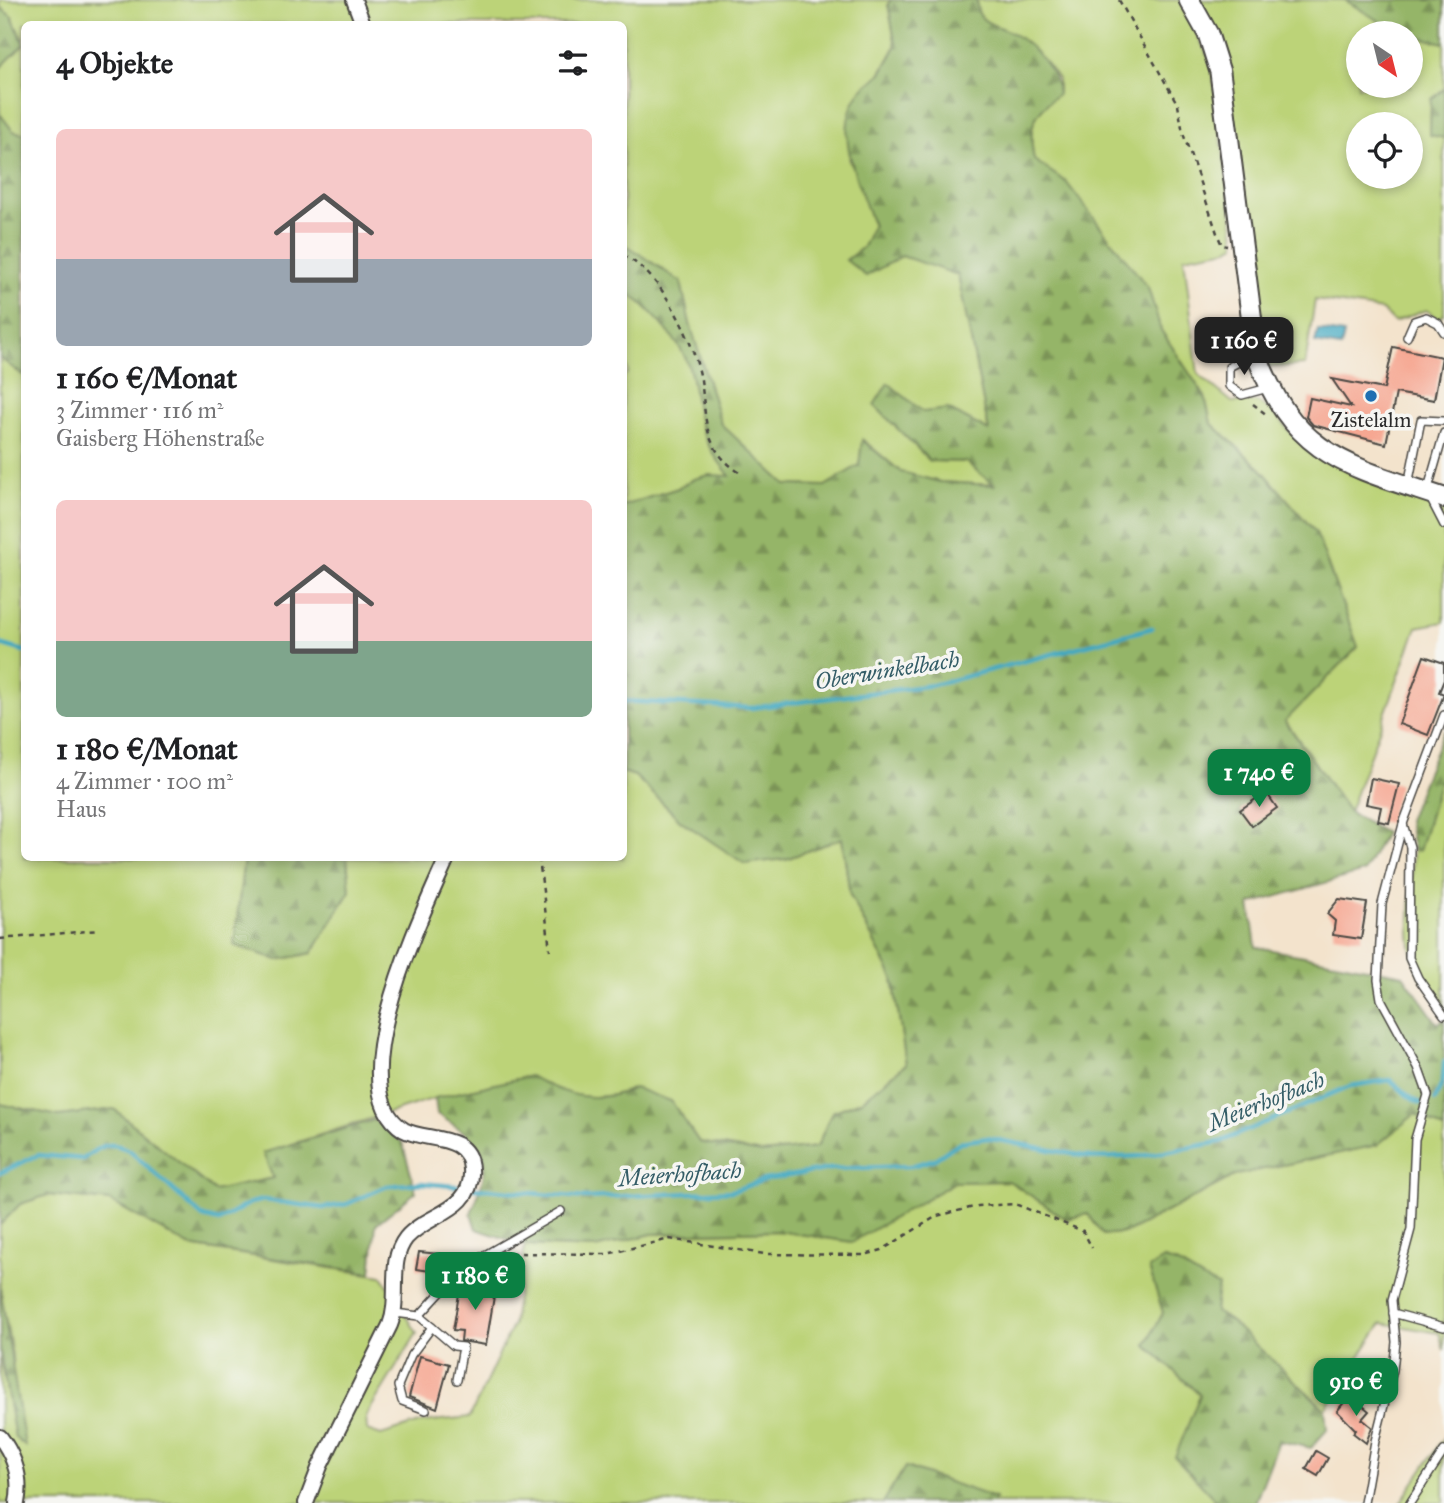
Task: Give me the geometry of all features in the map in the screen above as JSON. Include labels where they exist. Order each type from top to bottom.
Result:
[{"type":"main road","points":[[1189,0],[1208,34],[1220,72],[1256,353],[1269,388],[1304,435],[1328,454],[1362,471],[1436,495]]},
{"type":"street","points":[[354,0],[362,21]]},
{"type":"street","points":[[306,1503],[320,1466],[395,1313],[396,1262],[400,1246],[415,1230],[449,1210],[464,1197],[471,1179],[470,1161],[457,1145],[445,1139],[411,1133],[396,1123],[386,1106],[380,1078],[381,1041],[388,1003],[446,861]]},
{"type":"street","points":[[0,1437],[15,1462],[19,1476],[17,1503]]},
{"type":"lane","points":[[1407,337],[1414,321],[1426,317],[1438,323],[1444,332]]},
{"type":"lane","points":[[1256,353],[1229,367],[1229,386],[1242,395],[1269,388]]},
{"type":"lane","points":[[1408,486],[1421,420],[1444,421]]},
{"type":"lane","points":[[1444,433],[1436,495],[1444,525]]},
{"type":"lane","points":[[1364,1503],[1394,1363],[1396,1342],[1392,1300],[1413,1215],[1415,1139],[1428,1095],[1418,1067],[1381,999],[1378,980],[1382,904],[1403,824],[1444,715]]},
{"type":"lane","points":[[1403,824],[1410,847],[1409,958],[1418,978],[1444,1015]]},
{"type":"lane","points":[[419,1316],[464,1267],[561,1211]]},
{"type":"lane","points":[[395,1313],[419,1316],[454,1346],[463,1348],[457,1380]]},
{"type":"lane","points":[[1393,1313],[1444,1327]]},
{"type":"lane","points":[[426,1410],[402,1401],[398,1386],[411,1354],[432,1328]]},
{"type":"lane","points":[[1410,1503],[1444,1451]]},
{"type":"path","points":[[1119,0],[1178,105],[1183,133],[1222,245],[1242,247]]},
{"type":"path","points":[[627,258],[636,261],[662,286],[679,320],[700,378],[703,418],[712,441],[724,463],[742,474]]},
{"type":"path","points":[[539,861],[550,950]]},
{"type":"path","points":[[0,939],[99,930]]},
{"type":"path","points":[[487,1252],[607,1254],[670,1239],[764,1254],[865,1255],[893,1244],[937,1216],[978,1206],[1015,1204],[1083,1231],[1092,1248]]},
{"type":"green space","points":[[0,0],[891,0],[888,4],[896,46],[880,74],[859,93],[849,161],[857,173],[873,226],[863,247],[866,276],[902,256],[958,274],[989,432],[948,409],[923,413],[889,384],[930,461],[966,462],[995,485],[940,482],[901,472],[863,440],[859,465],[825,486],[786,485],[721,425],[690,324],[681,282],[627,246],[627,21],[21,21],[21,37],[12,17],[0,7]]},
{"type":"green space","points":[[891,0],[977,0],[977,8],[984,19],[1014,34],[1044,60],[1054,77],[1058,94],[1042,109],[1034,123],[1031,139],[1034,160],[1066,182],[1148,288],[1161,330],[1205,397],[1211,423],[1261,469],[1316,533],[1358,647],[1285,721],[1349,812],[1385,833],[1364,872],[1250,904],[1256,947],[1403,975],[1438,1024],[1444,1019],[1444,1129],[1415,1114],[1377,1145],[1236,1175],[1128,1232],[1103,1235],[1088,1214],[1066,1219],[1009,1181],[955,1182],[852,1242],[778,1231],[652,1234],[595,1248],[525,1245],[476,1229],[471,1213],[483,1177],[485,1164],[482,1153],[467,1135],[437,1114],[435,1098],[530,1076],[556,1089],[581,1096],[607,1096],[635,1088],[671,1101],[699,1142],[762,1153],[817,1147],[832,1112],[861,1101],[906,1064],[893,978],[850,895],[842,838],[786,859],[745,864],[681,821],[635,776],[627,773],[627,505],[678,488],[694,479],[709,475],[730,476],[704,437],[691,375],[680,348],[658,320],[627,292],[627,246],[681,282],[690,324],[721,424],[786,485],[825,486],[859,465],[862,440],[901,472],[940,482],[994,485],[966,462],[930,461],[874,405],[888,383],[923,412],[948,409],[989,431],[958,275],[902,256],[866,276],[846,260],[863,247],[873,226],[851,159],[848,124],[851,108],[860,92],[880,74],[896,46],[888,4]]},
{"type":"green space","points":[[977,0],[1180,0],[1211,62],[1236,245],[1184,257],[1198,374],[1232,402],[1257,402],[1273,411],[1290,432],[1444,504],[1444,622],[1417,627],[1349,812],[1285,720],[1358,647],[1316,533],[1261,469],[1211,423],[1205,397],[1161,331],[1148,288],[1066,183],[1034,161],[1031,140],[1034,123],[1042,109],[1058,94],[1058,79],[1021,39],[984,20],[977,9]]},
{"type":"green space","points":[[1198,0],[1345,0],[1382,21],[1346,21],[1346,98],[1423,98],[1423,38],[1444,43],[1444,89],[1431,99],[1430,135],[1444,138],[1444,314],[1439,319],[1426,310],[1394,322],[1382,310],[1315,300],[1305,365],[1270,367],[1261,334],[1220,37]]},
{"type":"green space","points":[[1345,0],[1444,0],[1444,43],[1423,38],[1423,21],[1379,21]]},
{"type":"green space","points":[[0,7],[12,17],[21,37],[21,47],[0,68]]},
{"type":"green space","points":[[21,47],[21,133],[13,131],[0,114],[0,68]]},
{"type":"green space","points":[[1444,89],[1444,138],[1430,135],[1431,99]]},
{"type":"green space","points":[[0,114],[13,131],[21,133],[21,374],[0,358]]},
{"type":"green space","points":[[627,292],[659,320],[685,356],[702,431],[731,477],[694,479],[678,488],[627,505]]},
{"type":"green space","points":[[0,358],[21,374],[21,861],[244,861],[234,945],[278,960],[312,953],[350,891],[347,861],[627,861],[627,773],[635,776],[681,821],[786,859],[842,838],[850,895],[893,978],[906,1064],[861,1101],[832,1112],[817,1147],[762,1153],[699,1142],[671,1101],[635,1089],[607,1097],[581,1096],[556,1089],[530,1076],[435,1098],[264,1153],[273,1178],[214,1191],[114,1109],[59,1116],[0,1104]]},
{"type":"green space","points":[[1444,730],[1444,766],[1419,851],[1413,849],[1408,820]]},
{"type":"green space","points":[[1444,766],[1444,1009],[1417,970],[1410,922],[1413,849],[1419,851]]},
{"type":"green space","points":[[244,861],[347,861],[350,891],[312,953],[278,960],[234,945]]},
{"type":"green space","points":[[0,1104],[59,1116],[114,1109],[214,1191],[273,1178],[263,1153],[374,1120],[402,1142],[416,1192],[376,1224],[371,1273],[189,1246],[110,1201],[48,1195],[20,1204],[0,1225]]},
{"type":"green space","points":[[1415,1113],[1444,1129],[1444,1350],[1439,1333],[1382,1323],[1325,1409],[1230,1321],[1215,1312],[1217,1286],[1164,1259],[1163,1313],[1146,1345],[1200,1395],[1176,1457],[1215,1498],[1211,1503],[993,1503],[995,1499],[906,1467],[883,1503],[0,1503],[0,1351],[15,1438],[12,1355],[0,1287],[0,1225],[20,1204],[48,1195],[110,1201],[189,1246],[382,1276],[417,1333],[366,1416],[367,1430],[381,1435],[423,1422],[470,1417],[513,1324],[525,1245],[595,1248],[652,1234],[778,1231],[852,1242],[955,1182],[1009,1181],[1066,1219],[1088,1214],[1103,1235],[1128,1232],[1236,1175],[1377,1145]]},
{"type":"green space","points":[[1164,1259],[1218,1286],[1215,1312],[1230,1321],[1325,1409],[1327,1430],[1311,1448],[1279,1441],[1255,1503],[1218,1503],[1175,1457],[1200,1395],[1146,1345],[1163,1313],[1149,1268]]},
{"type":"green space","points":[[0,1287],[25,1446],[15,1438],[0,1351]]},
{"type":"green space","points":[[1444,1438],[1444,1503],[1400,1503]]},
{"type":"green space","points":[[905,1467],[995,1498],[993,1503],[883,1503]]},
{"type":"water","points":[[1318,330],[1344,334],[1341,347],[1315,343]]},
{"type":"building","name":"Zistelalm","points":[[1393,347],[1442,357],[1434,400],[1396,393],[1386,444],[1313,425],[1306,417],[1310,398],[1351,407],[1332,379],[1384,389]]},
{"type":"building","points":[[1424,656],[1444,663],[1444,680],[1439,692],[1444,694],[1428,735],[1399,724]]},
{"type":"building","points":[[1371,778],[1399,784],[1389,823],[1378,821],[1381,807],[1366,804]]},
{"type":"building","points":[[1266,792],[1277,808],[1252,826],[1240,810]]},
{"type":"building","points":[[1339,899],[1367,903],[1361,939],[1333,935],[1335,921],[1327,914]]},
{"type":"building","points":[[419,1252],[440,1254],[438,1272],[416,1269]]},
{"type":"building","points":[[471,1280],[496,1284],[486,1345],[461,1341],[462,1331],[453,1330],[460,1288],[469,1289]]},
{"type":"building","points":[[420,1356],[449,1364],[437,1408],[409,1397]]},
{"type":"building","points":[[1350,1395],[1369,1411],[1362,1419],[1372,1427],[1366,1443],[1353,1433],[1356,1430],[1337,1411]]},
{"type":"building","points":[[1316,1451],[1328,1458],[1318,1476],[1306,1469]]},
{"type":"waterway","name":"Oberwinkelbach","points":[[627,701],[751,708],[933,685],[1152,628]]},
{"type":"waterway","name":"Oberwinkelbach","points":[[0,644],[21,650]]},
{"type":"waterway","name":"Meierhofbach","points":[[1435,1100],[1443,1080],[1444,1062]]},
{"type":"waterway","name":"Meierhofbach","points":[[0,1173],[38,1155],[83,1159],[99,1148],[115,1145],[129,1150],[203,1217],[219,1221],[250,1203],[264,1200],[323,1208],[347,1204],[387,1186],[421,1183],[585,1198],[732,1191],[764,1180],[830,1169],[911,1166],[935,1159],[960,1142],[987,1138],[1095,1158],[1142,1156],[1220,1142],[1350,1086],[1390,1080],[1421,1103]]},
{"type":"place","name":"Zistelalm","points":[[1371,396]]}]
